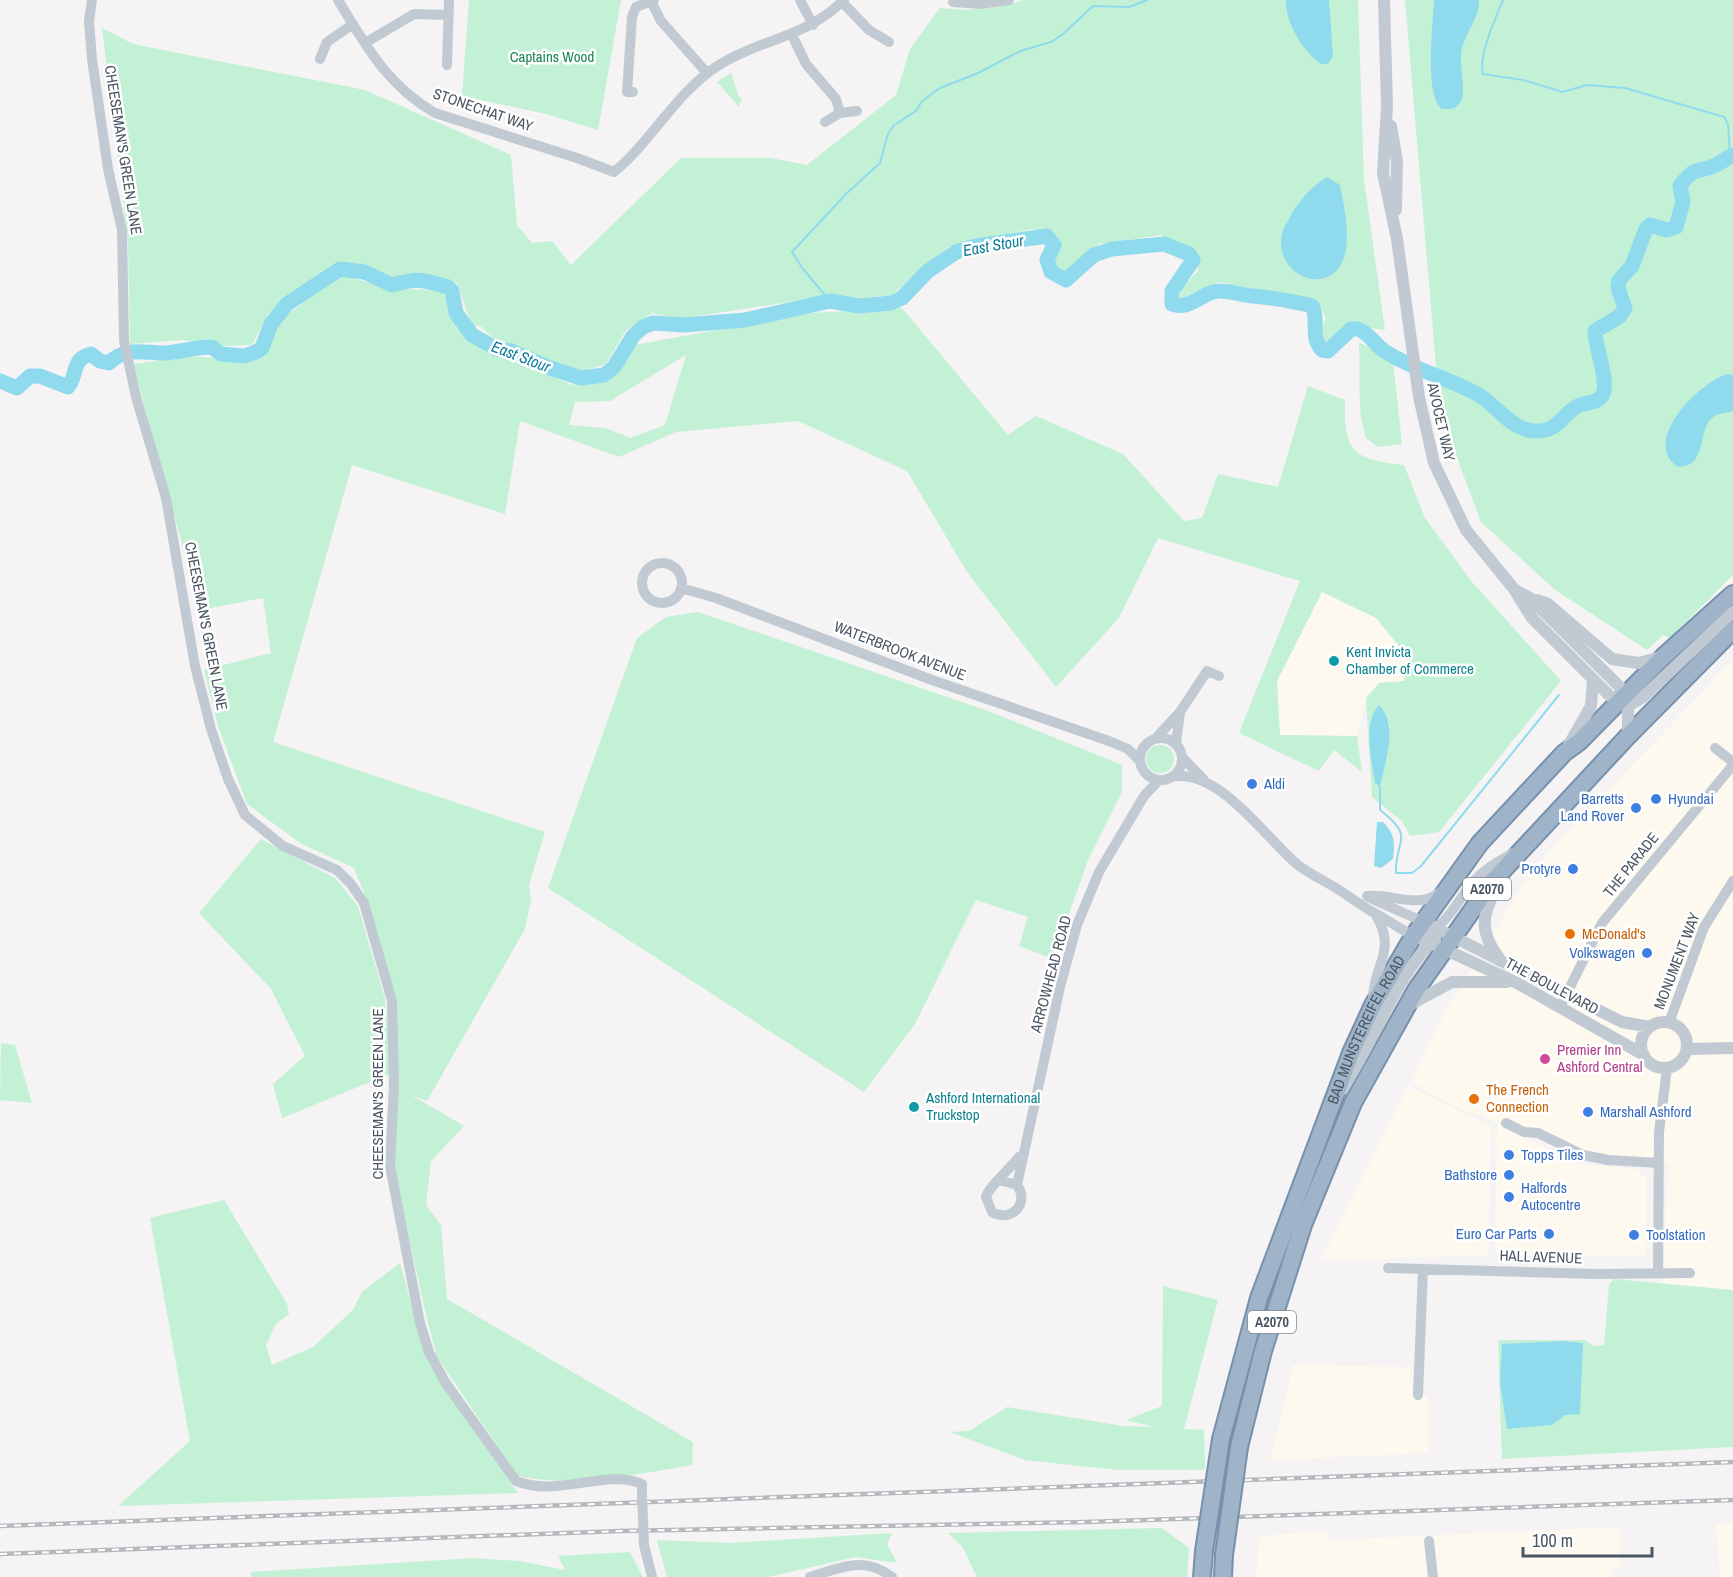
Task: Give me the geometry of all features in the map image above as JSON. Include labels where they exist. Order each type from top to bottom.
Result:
[{"type":"highway","name":"BAD MUNSTEREIFEL ROAD","points":[[1202,1577],[1221,1438],[1259,1298],[1351,1053],[1372,1005],[1480,843],[1564,753],[1624,701],[1664,656],[1733,594]]},
{"type":"highway","name":"BAD MUNSTEREIFEL ROAD","points":[[1223,1577],[1239,1447],[1263,1351],[1303,1225],[1353,1103],[1441,943],[1525,846],[1628,736],[1733,630]]},
{"type":"street","name":"CHEESEMAN'S GREEN LANE","points":[[92,0],[89,21],[92,59],[108,170],[122,230],[125,282],[124,341],[128,364],[166,498],[198,676],[211,729],[236,799],[245,815],[283,846],[337,870],[351,884],[364,903],[392,1001],[394,1085],[390,1166],[405,1252],[420,1323],[429,1352],[445,1382],[516,1481],[531,1487],[553,1488],[622,1480],[642,1484],[644,1545],[652,1577]]},
{"type":"street","name":"STONECHAT WAY","points":[[338,0],[365,43],[398,87],[435,113],[614,172],[626,162],[707,74]]},
{"type":"street","points":[[447,65],[449,0]]},
{"type":"street","points":[[800,0],[813,25]]},
{"type":"street","points":[[953,3],[980,4],[1009,0]]},
{"type":"street","name":"AVOCET WAY","points":[[1384,0],[1387,106],[1383,173],[1397,238],[1419,397],[1434,463],[1453,505],[1484,554],[1514,589],[1532,618],[1593,679],[1624,701]]},
{"type":"street","points":[[633,92],[627,92],[632,17],[636,7],[653,1],[661,21],[707,74],[749,50],[813,25],[843,1],[880,31],[889,42]]},
{"type":"street","points":[[365,43],[414,14],[449,15]]},
{"type":"street","points":[[320,60],[327,42],[353,24]]},
{"type":"street","points":[[792,35],[806,64],[836,99],[840,113]]},
{"type":"street","points":[[825,122],[840,113],[857,111]]},
{"type":"street","name":"WATERBROOK AVENUE","points":[[681,588],[716,597],[932,680],[1109,741],[1128,749],[1142,767]]},
{"type":"street","name":"AVOCET WAY","points":[[1514,589],[1548,604],[1612,659],[1638,663],[1664,656]]},
{"type":"street","name":"AVOCET WAY","points":[[1530,598],[1624,701]]},
{"type":"street","points":[[1628,736],[1624,701],[1643,698],[1733,612]]},
{"type":"street","points":[[1214,789],[1186,777],[1159,780],[1142,767],[1141,751],[1180,712],[1207,670],[1218,676]]},
{"type":"street","points":[[1564,753],[1591,706],[1593,679]]},
{"type":"street","points":[[1180,712],[1176,743],[1182,757],[1214,789],[1248,814],[1297,864],[1347,894],[1376,915],[1424,929],[1441,943]]},
{"type":"street","points":[[1152,740],[1167,738],[1176,743]]},
{"type":"street","name":"WATERBROOK AVENUE","points":[[1109,741],[1152,740]]},
{"type":"street","name":"THE PARADE","points":[[1560,1007],[1602,922],[1733,763],[1715,748]]},
{"type":"street","points":[[1171,777],[1181,767],[1182,757]]},
{"type":"street","name":"ARROWHEAD ROAD","points":[[1134,812],[1143,787],[1142,767]]},
{"type":"street","name":"ARROWHEAD ROAD","points":[[1017,1185],[1021,1154],[1077,926],[1100,872],[1134,812],[1159,780]]},
{"type":"street","points":[[1424,929],[1478,876],[1525,846]]},
{"type":"street","points":[[1501,960],[1491,947],[1483,922],[1488,904],[1513,860]]},
{"type":"street","name":"MONUMENT WAY","points":[[1669,1023],[1704,927],[1733,881]]},
{"type":"street","points":[[1347,894],[1379,895],[1408,902],[1426,900],[1451,884]]},
{"type":"street","points":[[1367,896],[1424,929],[1441,943]]},
{"type":"street","points":[[1372,1005],[1372,987],[1386,947],[1383,928],[1376,915]]},
{"type":"street","points":[[1335,1099],[1351,1076],[1411,970],[1441,943]]},
{"type":"street","name":"THE BOULEVARD","points":[[1441,943],[1501,960],[1622,1022],[1650,1027]]},
{"type":"street","name":"THE BOULEVARD","points":[[1441,943],[1644,1055]]},
{"type":"street","points":[[1403,1011],[1416,999],[1452,982],[1517,983]]},
{"type":"street","points":[[1669,1023],[1684,1033],[1687,1049],[1679,1063],[1667,1068],[1656,1067],[1644,1055],[1642,1040],[1650,1027],[1669,1023]]},
{"type":"street","points":[[1687,1049],[1733,1048]]},
{"type":"street","points":[[1658,1273],[1659,1132],[1667,1068]]},
{"type":"street","points":[[1506,1123],[1524,1132],[1538,1133],[1583,1155],[1608,1160],[1659,1163]]},
{"type":"street","name":"ARROWHEAD ROAD","points":[[1000,1180],[1021,1154]]},
{"type":"street","points":[[1000,1180],[1017,1185],[1022,1196],[1019,1208],[1010,1215],[998,1215],[989,1208],[986,1197],[990,1186],[1000,1180]]},
{"type":"street","name":"HALL AVENUE","points":[[1389,1268],[1690,1273]]},
{"type":"street","points":[[1418,1395],[1423,1269]]},
{"type":"street","points":[[1428,1541],[1433,1577]]},
{"type":"street","points":[[810,1577],[858,1563],[876,1567],[892,1577]]},
{"type":"shaded area","points":[[1322,591],[1376,618],[1409,658],[1404,681],[1379,683],[1366,698],[1357,736],[1280,735],[1277,681]]},
{"type":"shaded area","points":[[1733,660],[1733,1290],[1663,1283],[1668,1163],[1570,1148],[1503,1125],[1577,1164],[1637,1169],[1647,1178],[1646,1254],[1645,1257],[1495,1255],[1497,1122],[1455,1107],[1411,1082],[1445,1012],[1530,872]]},
{"type":"shaded area","points":[[1408,1086],[1491,1126],[1488,1256],[1321,1260]]},
{"type":"shaded area","points":[[1293,1365],[1411,1367],[1412,1395],[1428,1396],[1428,1453],[1271,1460]]},
{"type":"shaded area","points":[[1716,1524],[1733,1524],[1733,1577],[1720,1577]]},
{"type":"shaded area","points":[[1619,1527],[1621,1567],[1612,1568],[1613,1577],[1256,1577],[1260,1536],[1329,1531],[1330,1540]]},
{"type":"green space","name":"Captains Wood","points":[[469,0],[621,0],[598,130],[546,114],[462,96]]},
{"type":"green space","points":[[1023,0],[1358,0],[1364,180],[1385,330],[1347,325],[1323,346],[1318,335],[1326,318],[1318,303],[1219,282],[1179,300],[1182,288],[1198,271],[1196,255],[1161,235],[1099,244],[1067,274],[1055,267],[1052,259],[1061,247],[1057,235],[1032,229],[948,247],[892,295],[850,299],[822,297],[678,319],[652,313],[626,330],[606,364],[580,372],[499,344],[480,326],[472,326],[457,283],[411,274],[395,278],[361,265],[334,265],[268,314],[252,345],[227,346],[183,340],[130,344],[128,240],[102,28],[133,44],[365,90],[511,155],[517,225],[532,243],[552,241],[571,265],[681,158],[771,158],[807,165],[896,95],[910,49],[940,8],[982,9]]},
{"type":"green space","points":[[1405,0],[1733,0],[1733,575],[1670,638],[1663,635],[1647,650],[1554,589],[1481,522],[1430,386],[1438,390]]},
{"type":"green space","points":[[731,73],[739,97],[742,98],[739,107],[717,82]]},
{"type":"green space","points":[[340,273],[387,289],[442,290],[466,337],[492,353],[573,385],[616,374],[634,345],[811,313],[902,308],[1008,435],[1036,416],[1123,454],[1184,521],[1202,518],[1218,474],[1278,487],[1308,386],[1345,400],[1346,431],[1355,450],[1373,460],[1404,465],[1425,518],[1472,582],[1561,681],[1439,832],[1410,836],[1402,821],[1372,797],[1366,698],[1379,683],[1404,681],[1409,658],[1376,618],[1322,592],[1277,681],[1280,735],[1357,736],[1362,772],[1334,750],[1319,771],[1239,733],[1300,581],[1158,538],[1119,618],[1056,687],[967,572],[907,471],[798,421],[676,432],[619,457],[520,421],[505,514],[352,465],[273,742],[545,832],[529,885],[531,900],[525,929],[427,1101],[411,1095],[464,1126],[431,1161],[426,1205],[441,1225],[447,1299],[693,1442],[692,1465],[628,1476],[582,1480],[560,1481],[518,1476],[437,1357],[427,1319],[393,1167],[395,1001],[371,910],[354,868],[300,843],[247,804],[219,729],[204,670],[271,653],[263,598],[200,610],[133,364],[191,356],[246,361],[266,350],[276,324]],"holes":[[[686,355],[665,425],[630,438],[606,428],[569,425],[575,402],[610,401]],[[1370,726],[1390,726],[1380,786],[1375,783]]]},
{"type":"green space","points":[[1359,342],[1393,360],[1402,444],[1378,447],[1366,438],[1360,402]]},
{"type":"green space","points":[[698,612],[991,712],[1122,765],[1122,792],[1088,860],[1053,959],[1019,946],[1028,917],[976,900],[915,1024],[864,1092],[548,888],[637,638],[666,617]]},
{"type":"green space","points":[[1160,745],[1170,749],[1174,759],[1170,769],[1160,773],[1150,769],[1146,759],[1150,749]]},
{"type":"green space","points":[[261,839],[335,878],[358,906],[385,999],[392,1073],[282,1118],[273,1084],[305,1056],[271,989],[199,913]]},
{"type":"green space","points":[[1,1043],[15,1045],[32,1103],[0,1100]]},
{"type":"green space","points":[[224,1200],[287,1304],[289,1314],[276,1324],[266,1345],[272,1365],[313,1347],[353,1310],[362,1292],[400,1263],[424,1350],[458,1407],[518,1493],[118,1506],[190,1441],[150,1218]]},
{"type":"green space","points":[[1614,1279],[1733,1290],[1733,1447],[1502,1459],[1498,1340],[1585,1340],[1594,1346],[1604,1345],[1609,1284]]},
{"type":"green space","points":[[1163,1286],[1218,1300],[1184,1429],[1204,1430],[1205,1470],[1118,1470],[1025,1460],[950,1432],[969,1431],[1007,1407],[1123,1426],[1155,1427],[1126,1420],[1162,1406]]},
{"type":"green space","points":[[1162,1528],[1189,1548],[1187,1577],[977,1577],[962,1546],[948,1533]]},
{"type":"green space","points":[[892,1533],[887,1544],[897,1563],[856,1557],[768,1577],[667,1577],[657,1540],[731,1543]]},
{"type":"green space","points":[[630,1552],[643,1577],[251,1577],[251,1572],[474,1558],[519,1561],[565,1570],[558,1556]]},
{"type":"water","points":[[1286,0],[1329,0],[1333,56],[1328,64],[1321,64],[1314,58],[1296,36],[1286,9]]},
{"type":"water","points":[[1434,0],[1479,0],[1477,14],[1462,47],[1461,101],[1451,109],[1442,109],[1436,102],[1433,90],[1431,41]]},
{"type":"water","points":[[1327,177],[1340,185],[1347,237],[1345,254],[1338,268],[1329,276],[1317,279],[1306,277],[1295,271],[1286,262],[1282,249],[1282,234],[1299,203],[1312,188]]},
{"type":"water","points":[[1727,374],[1733,375],[1733,411],[1719,414],[1711,419],[1704,432],[1697,456],[1687,466],[1678,467],[1668,456],[1666,443],[1669,429],[1677,414],[1689,401],[1702,389]]},
{"type":"water","points":[[1379,705],[1385,713],[1389,733],[1389,744],[1380,787],[1375,783],[1369,742],[1371,722]]},
{"type":"water","points":[[1377,822],[1383,822],[1387,826],[1394,843],[1393,859],[1381,868],[1374,866]]},
{"type":"water","points":[[1563,1341],[1583,1343],[1580,1414],[1565,1415],[1552,1425],[1507,1429],[1500,1382],[1502,1344]]},
{"type":"waterway","points":[[830,301],[792,252],[847,193],[880,163],[888,134],[894,125],[916,111],[922,101],[940,88],[978,73],[1020,51],[1051,42],[1062,35],[1093,6],[1129,7],[1147,0]]},
{"type":"waterway","points":[[1503,0],[1485,47],[1483,74],[1523,80],[1563,92],[1587,85],[1625,88],[1724,117],[1728,124],[1730,155]]},
{"type":"waterway","name":"East Stour","points":[[0,381],[17,388],[30,376],[40,376],[68,387],[80,360],[91,354],[100,361],[109,363],[128,352],[163,353],[206,347],[212,347],[221,354],[244,356],[262,348],[271,324],[287,304],[340,269],[364,272],[392,285],[420,280],[448,287],[452,291],[456,313],[472,335],[497,349],[512,351],[550,368],[581,378],[604,375],[614,367],[633,336],[643,327],[653,323],[684,325],[745,320],[830,301],[859,306],[891,303],[902,298],[928,271],[956,252],[976,246],[1047,236],[1054,245],[1047,260],[1051,272],[1066,280],[1094,255],[1112,249],[1164,244],[1189,254],[1193,260],[1172,291],[1172,304],[1185,305],[1220,291],[1312,306],[1316,339],[1322,350],[1328,351],[1351,329],[1358,329],[1397,358],[1477,394],[1518,426],[1542,431],[1554,426],[1576,407],[1598,400],[1603,394],[1603,372],[1595,331],[1620,316],[1625,308],[1618,288],[1619,280],[1632,266],[1646,229],[1650,225],[1667,230],[1676,227],[1683,202],[1680,186],[1685,179],[1693,172],[1710,168],[1733,155]]},
{"type":"waterway","points":[[1380,787],[1380,810],[1391,819],[1401,833],[1396,873],[1412,873],[1421,866],[1559,695]]},
{"type":"railway","points":[[0,1526],[1733,1462]]},
{"type":"railway","points":[[0,1554],[620,1531],[1086,1522],[1733,1500]]},
{"type":"place","name":"Kent Invicta Chamber of Commerce","points":[[1334,661]]},
{"type":"place","name":"Aldi","points":[[1252,784]]},
{"type":"place","name":"Hyundai","points":[[1656,799]]},
{"type":"place","name":"Barretts Land Rover","points":[[1636,808]]},
{"type":"place","name":"Protyre","points":[[1573,869]]},
{"type":"place","name":"McDonald's","points":[[1570,934]]},
{"type":"place","name":"Volkswagen","points":[[1647,953]]},
{"type":"place","name":"Premier Inn Ashford Central","points":[[1545,1059]]},
{"type":"place","name":"The French Connection","points":[[1474,1099]]},
{"type":"place","name":"Ashford International Truckstop","points":[[914,1107]]},
{"type":"place","name":"Marshall Ashford","points":[[1588,1112]]},
{"type":"place","name":"Topps Tiles","points":[[1509,1155]]},
{"type":"place","name":"Bathstore","points":[[1509,1175]]},
{"type":"place","name":"Halfords Autocentre","points":[[1509,1197]]},
{"type":"place","name":"Euro Car Parts","points":[[1549,1234]]},
{"type":"place","name":"Toolstation","points":[[1634,1235]]}]
